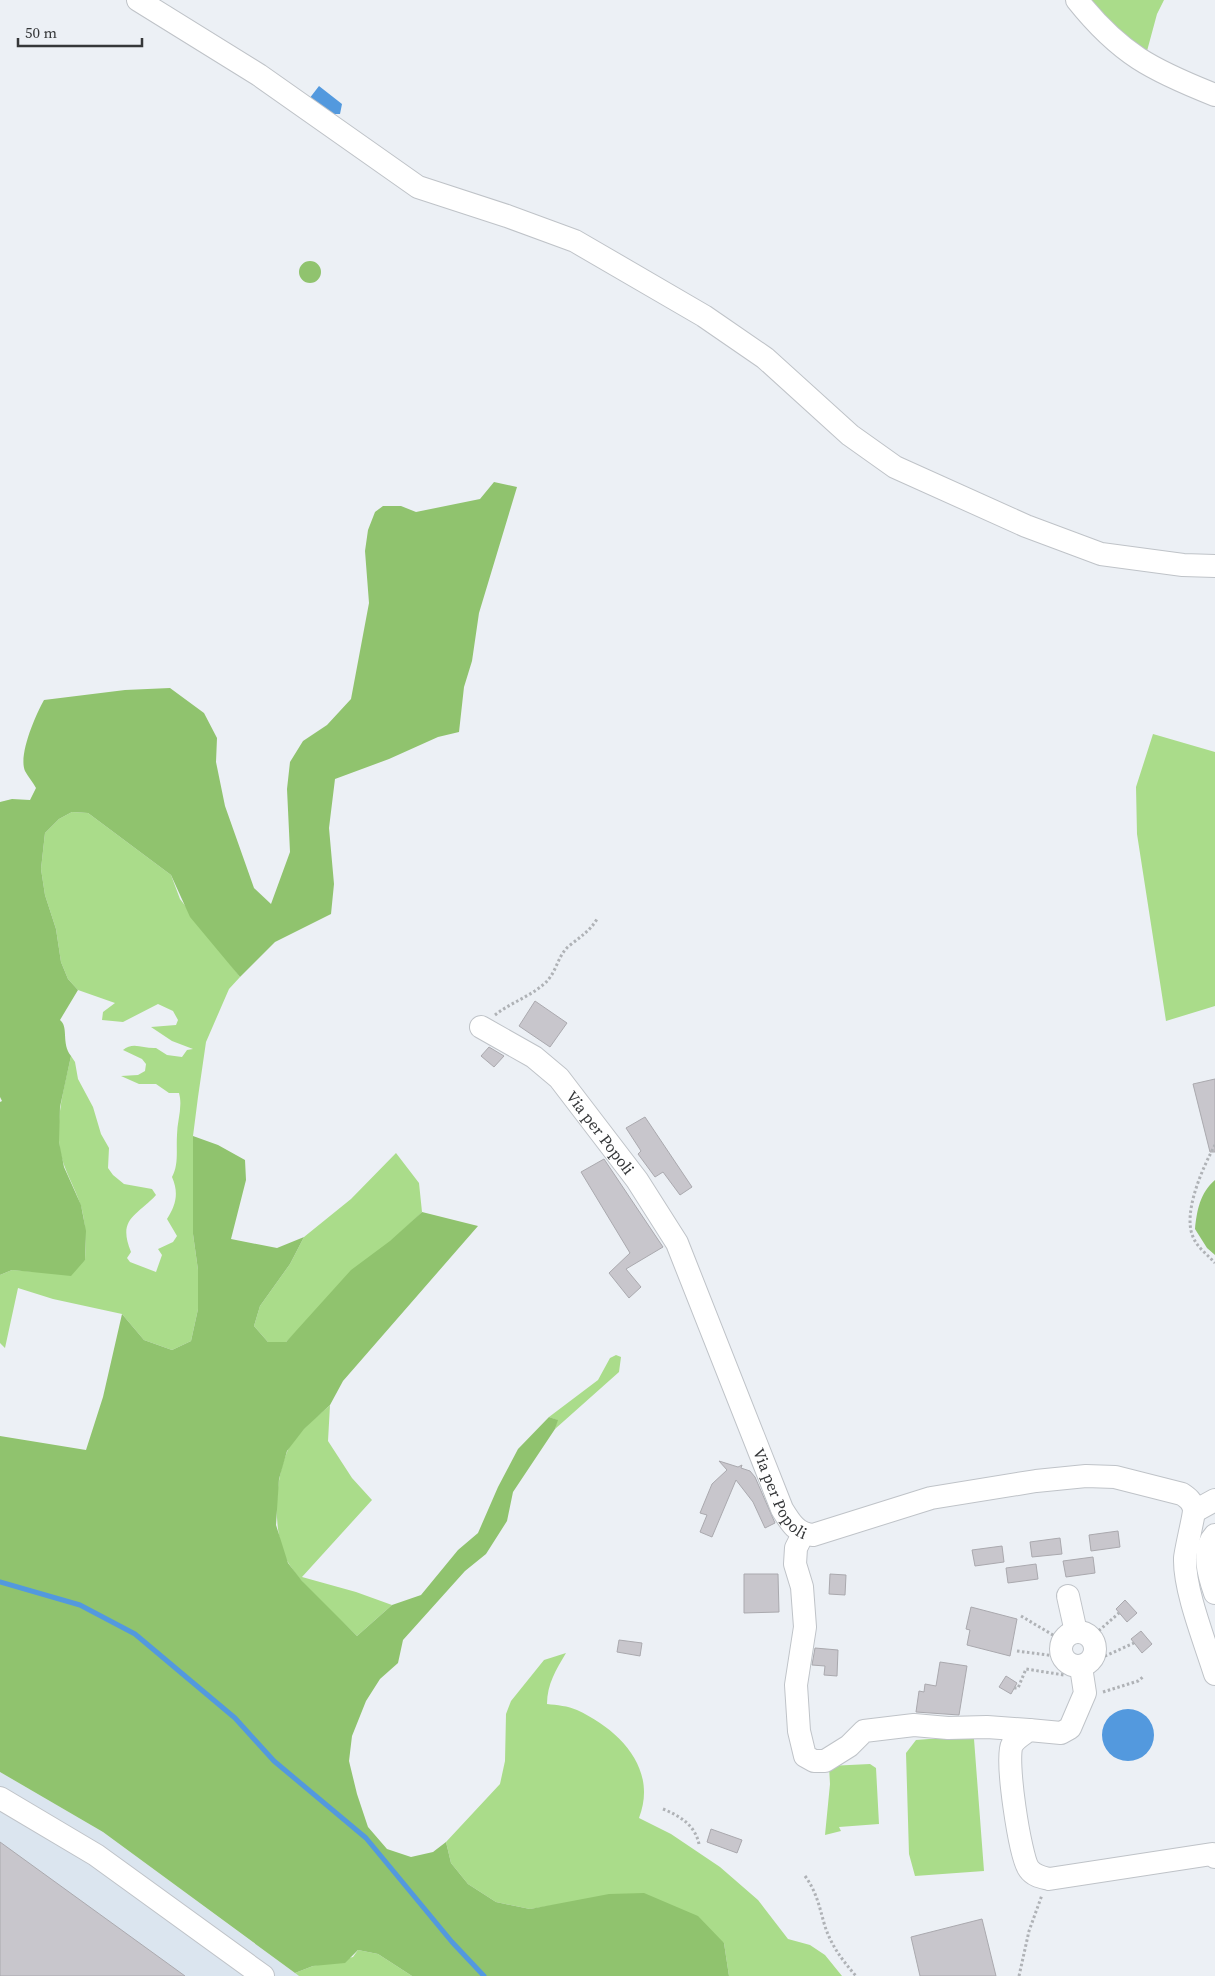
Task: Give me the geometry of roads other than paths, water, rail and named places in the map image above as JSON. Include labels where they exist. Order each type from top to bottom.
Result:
[{"type":"street","points":[[138,0],[266,80],[418,188],[507,216],[575,241],[704,316],[764,358],[856,439],[895,467],[1026,526],[1101,554],[1183,565],[1215,566]]},
{"type":"street","points":[[1077,0],[1096,24],[1123,49],[1171,78],[1215,95]]},
{"type":"street","name":"Via per Popoli","points":[[481,1027],[534,1057],[559,1078],[604,1134],[662,1217],[677,1244],[782,1509],[803,1534],[813,1535],[931,1498],[1036,1480],[1086,1476],[1126,1479],[1182,1494],[1191,1501],[1195,1511]]},
{"type":"street","points":[[1215,1500],[1195,1511],[1186,1541],[1185,1560],[1192,1596],[1215,1674]]},
{"type":"street","points":[[803,1534],[796,1548],[795,1564],[802,1588],[805,1628],[796,1685],[799,1731],[805,1756],[814,1761],[825,1761],[849,1746],[864,1731],[914,1725],[948,1728],[987,1727],[1060,1733],[1070,1728],[1085,1693],[1068,1596]]},
{"type":"street","points":[[1215,1535],[1208,1544],[1206,1553],[1215,1593]]},
{"type":"street","points":[[1029,1730],[1012,1744],[1012,1786],[1023,1858],[1029,1869],[1036,1876],[1049,1879],[1212,1854],[1215,1857]]},
{"type":"street","points":[[0,1798],[96,1855],[263,1976]]},
{"type":"water","points":[[319,86],[342,104],[340,114],[333,116],[309,99]]},
{"type":"water","points":[[1128,1709],[1138,1711],[1146,1717],[1152,1725],[1154,1735],[1152,1745],[1146,1753],[1138,1759],[1128,1761],[1118,1759],[1110,1753],[1104,1745],[1102,1735],[1104,1725],[1110,1717],[1118,1711]]},
{"type":"waterway","points":[[0,1582],[80,1605],[135,1634],[235,1718],[274,1761],[366,1838],[452,1942],[484,1976]]}]
